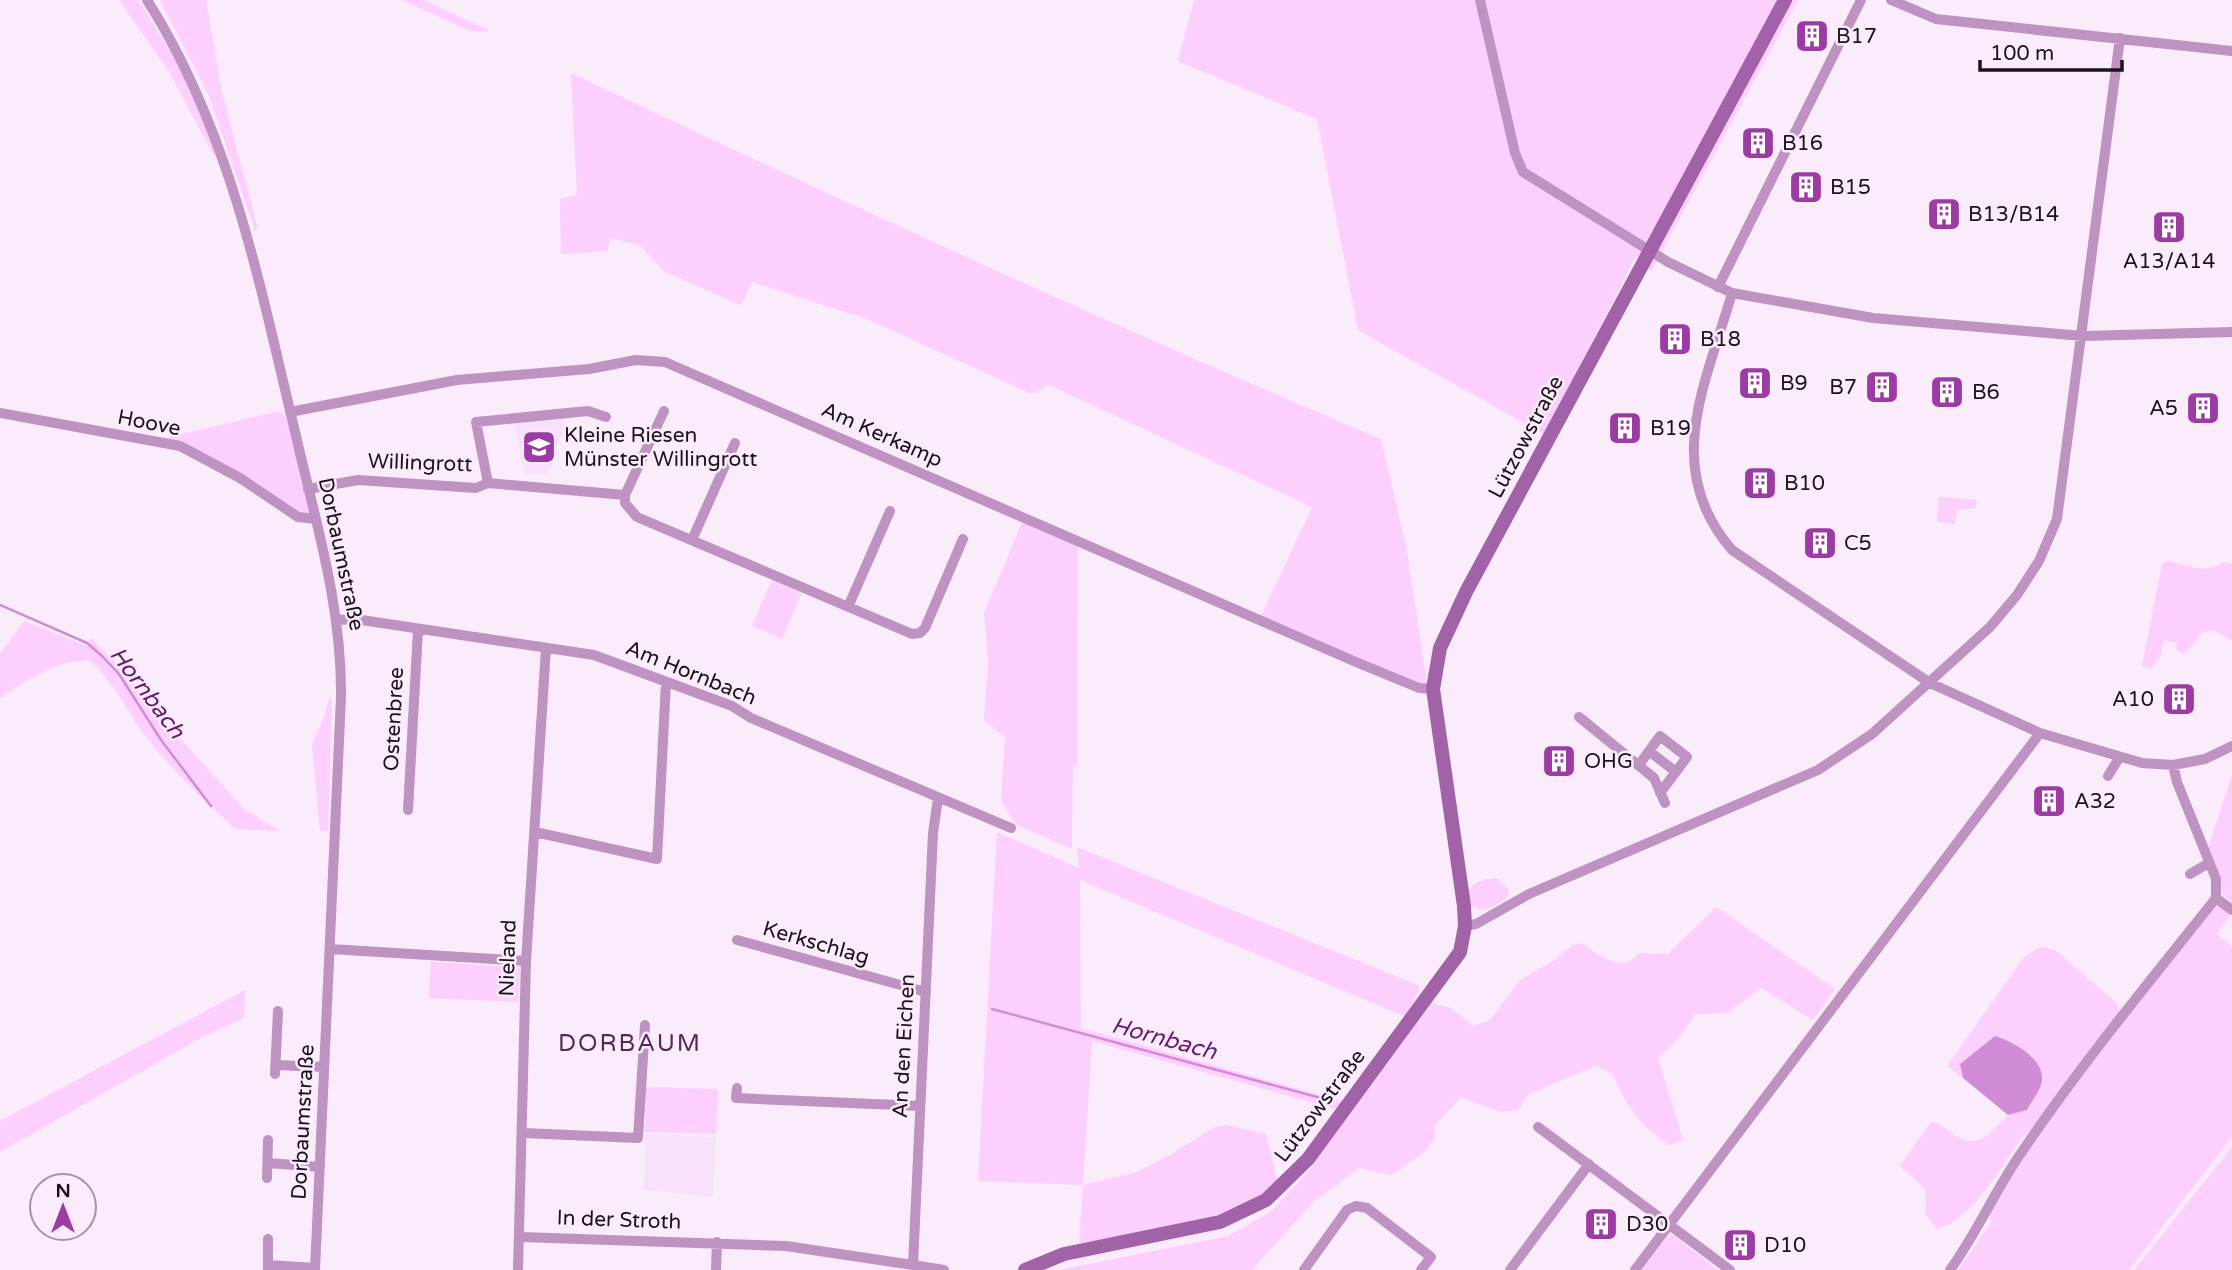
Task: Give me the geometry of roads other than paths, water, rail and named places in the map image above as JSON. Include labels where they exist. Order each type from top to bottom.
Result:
[{"type":"street","name":"Dorbaumstraße","points":[[147,0],[186,66],[223,158],[249,246],[338,620],[341,684],[315,1269]]},
{"type":"street","points":[[1480,0],[1519,166],[1523,172],[1651,252],[1732,293],[1873,318],[2083,336],[2232,332]]},
{"type":"street","name":"Lützowstraße","points":[[1025,1270],[1064,1254],[1220,1222],[1248,1210],[1280,1189],[1308,1159],[1460,952],[1465,926],[1433,689],[1446,632],[1785,0]]},
{"type":"street","points":[[1718,286],[1861,0]]},
{"type":"street","points":[[1891,0],[1936,19],[2232,51]]},
{"type":"street","points":[[1465,926],[1476,924],[1529,894],[1818,771],[1872,734],[1930,683],[1990,627],[2017,595],[2039,561],[2057,519],[2120,38]]},
{"type":"street","points":[[1732,293],[1696,416],[1693,441],[1695,481],[1703,509],[1714,529],[1732,550],[1930,683],[2040,733],[2119,758],[2173,765],[2206,759],[2232,746]]},
{"type":"street","name":"Am Kerkamp","points":[[290,412],[457,380],[589,369],[636,360],[665,362],[1356,662],[1419,688],[1433,689]]},
{"type":"street","name":"Willingrott","points":[[488,482],[476,422],[587,411],[606,417]]},
{"type":"street","points":[[664,411],[625,495],[625,503],[637,517],[912,634],[920,634],[963,539]]},
{"type":"street","name":"Hoove","points":[[0,413],[97,433],[173,444],[230,472],[298,517],[316,519]]},
{"type":"street","points":[[692,540],[734,443]]},
{"type":"street","name":"Willingrott","points":[[308,489],[358,480],[476,488],[488,482],[625,495]]},
{"type":"street","points":[[848,607],[890,511]]},
{"type":"street","name":"Am Hornbach","points":[[338,620],[355,619],[594,655],[732,706],[751,718],[1011,828]]},
{"type":"street","name":"Ostenbree","points":[[408,810],[418,630]]},
{"type":"street","name":"Nieland","points":[[519,1270],[526,961],[546,648]]},
{"type":"street","points":[[535,832],[657,859],[666,682]]},
{"type":"street","points":[[1579,717],[1654,778],[1662,798],[1687,757],[1660,736],[1639,765]]},
{"type":"street","points":[[1635,1270],[2040,733]]},
{"type":"street","points":[[1649,751],[1676,772]]},
{"type":"street","points":[[2108,776],[2119,758]]},
{"type":"street","points":[[1950,1270],[2026,1147],[2216,898],[2216,879],[2177,782],[2173,765]]},
{"type":"street","name":"An den Eichen","points":[[912,1265],[933,833],[938,798]]},
{"type":"street","points":[[2190,874],[2209,863]]},
{"type":"street","points":[[2216,898],[2232,910]]},
{"type":"street","name":"Kerkschlag","points":[[737,940],[926,992]]},
{"type":"street","points":[[330,949],[526,961]]},
{"type":"street","points":[[278,1011],[275,1070],[324,1068]]},
{"type":"street","points":[[523,1133],[638,1138],[645,1025]]},
{"type":"street","points":[[737,1088],[736,1098],[920,1107]]},
{"type":"street","points":[[1538,1127],[1730,1270]]},
{"type":"street","points":[[267,1178],[268,1140]]},
{"type":"street","points":[[268,1163],[320,1167]]},
{"type":"street","points":[[1510,1270],[1589,1164]]},
{"type":"street","points":[[1304,1270],[1347,1210],[1356,1206],[1367,1208],[1431,1257],[1422,1270]]},
{"type":"street","name":"In der Stroth","points":[[520,1237],[717,1242],[803,1248],[912,1265]]},
{"type":"street","points":[[268,1239],[268,1268],[315,1269]]},
{"type":"street","points":[[716,1270],[717,1242]]},
{"type":"street","points":[[912,1265],[944,1270]]},
{"type":"waterway","name":"Hornbach","points":[[0,605],[87,643],[102,656],[119,674],[161,740],[211,806]]},
{"type":"waterway","name":"Hornbach","points":[[992,1009],[1328,1100]]},
{"type":"place","name":"B17","points":[[1812,36]]},
{"type":"place","name":"B16","points":[[1758,143]]},
{"type":"place","name":"B15","points":[[1806,187]]},
{"type":"place","name":"B13/B14","points":[[1944,214]]},
{"type":"place","name":"A13/A14","points":[[2169,227]]},
{"type":"place","name":"B18","points":[[1675,339]]},
{"type":"place","name":"B9","points":[[1755,383]]},
{"type":"place","name":"B7","points":[[1882,387]]},
{"type":"place","name":"B6","points":[[1947,392]]},
{"type":"place","name":"A5","points":[[2203,408]]},
{"type":"place","name":"B19","points":[[1625,428]]},
{"type":"place","name":"Kleine Riesen Münster Willingrott","points":[[539,447]]},
{"type":"place","name":"B10","points":[[1760,483]]},
{"type":"place","name":"C5","points":[[1820,543]]},
{"type":"place","name":"A10","points":[[2179,699]]},
{"type":"place","name":"OHG","points":[[1559,761]]},
{"type":"place","name":"A32","points":[[2049,801]]},
{"type":"place","name":"D30","points":[[1601,1224]]},
{"type":"place","name":"D10","points":[[1740,1245]]},
{"type":"district","name":"DORBAUM","points":[[630,1043]]}]
